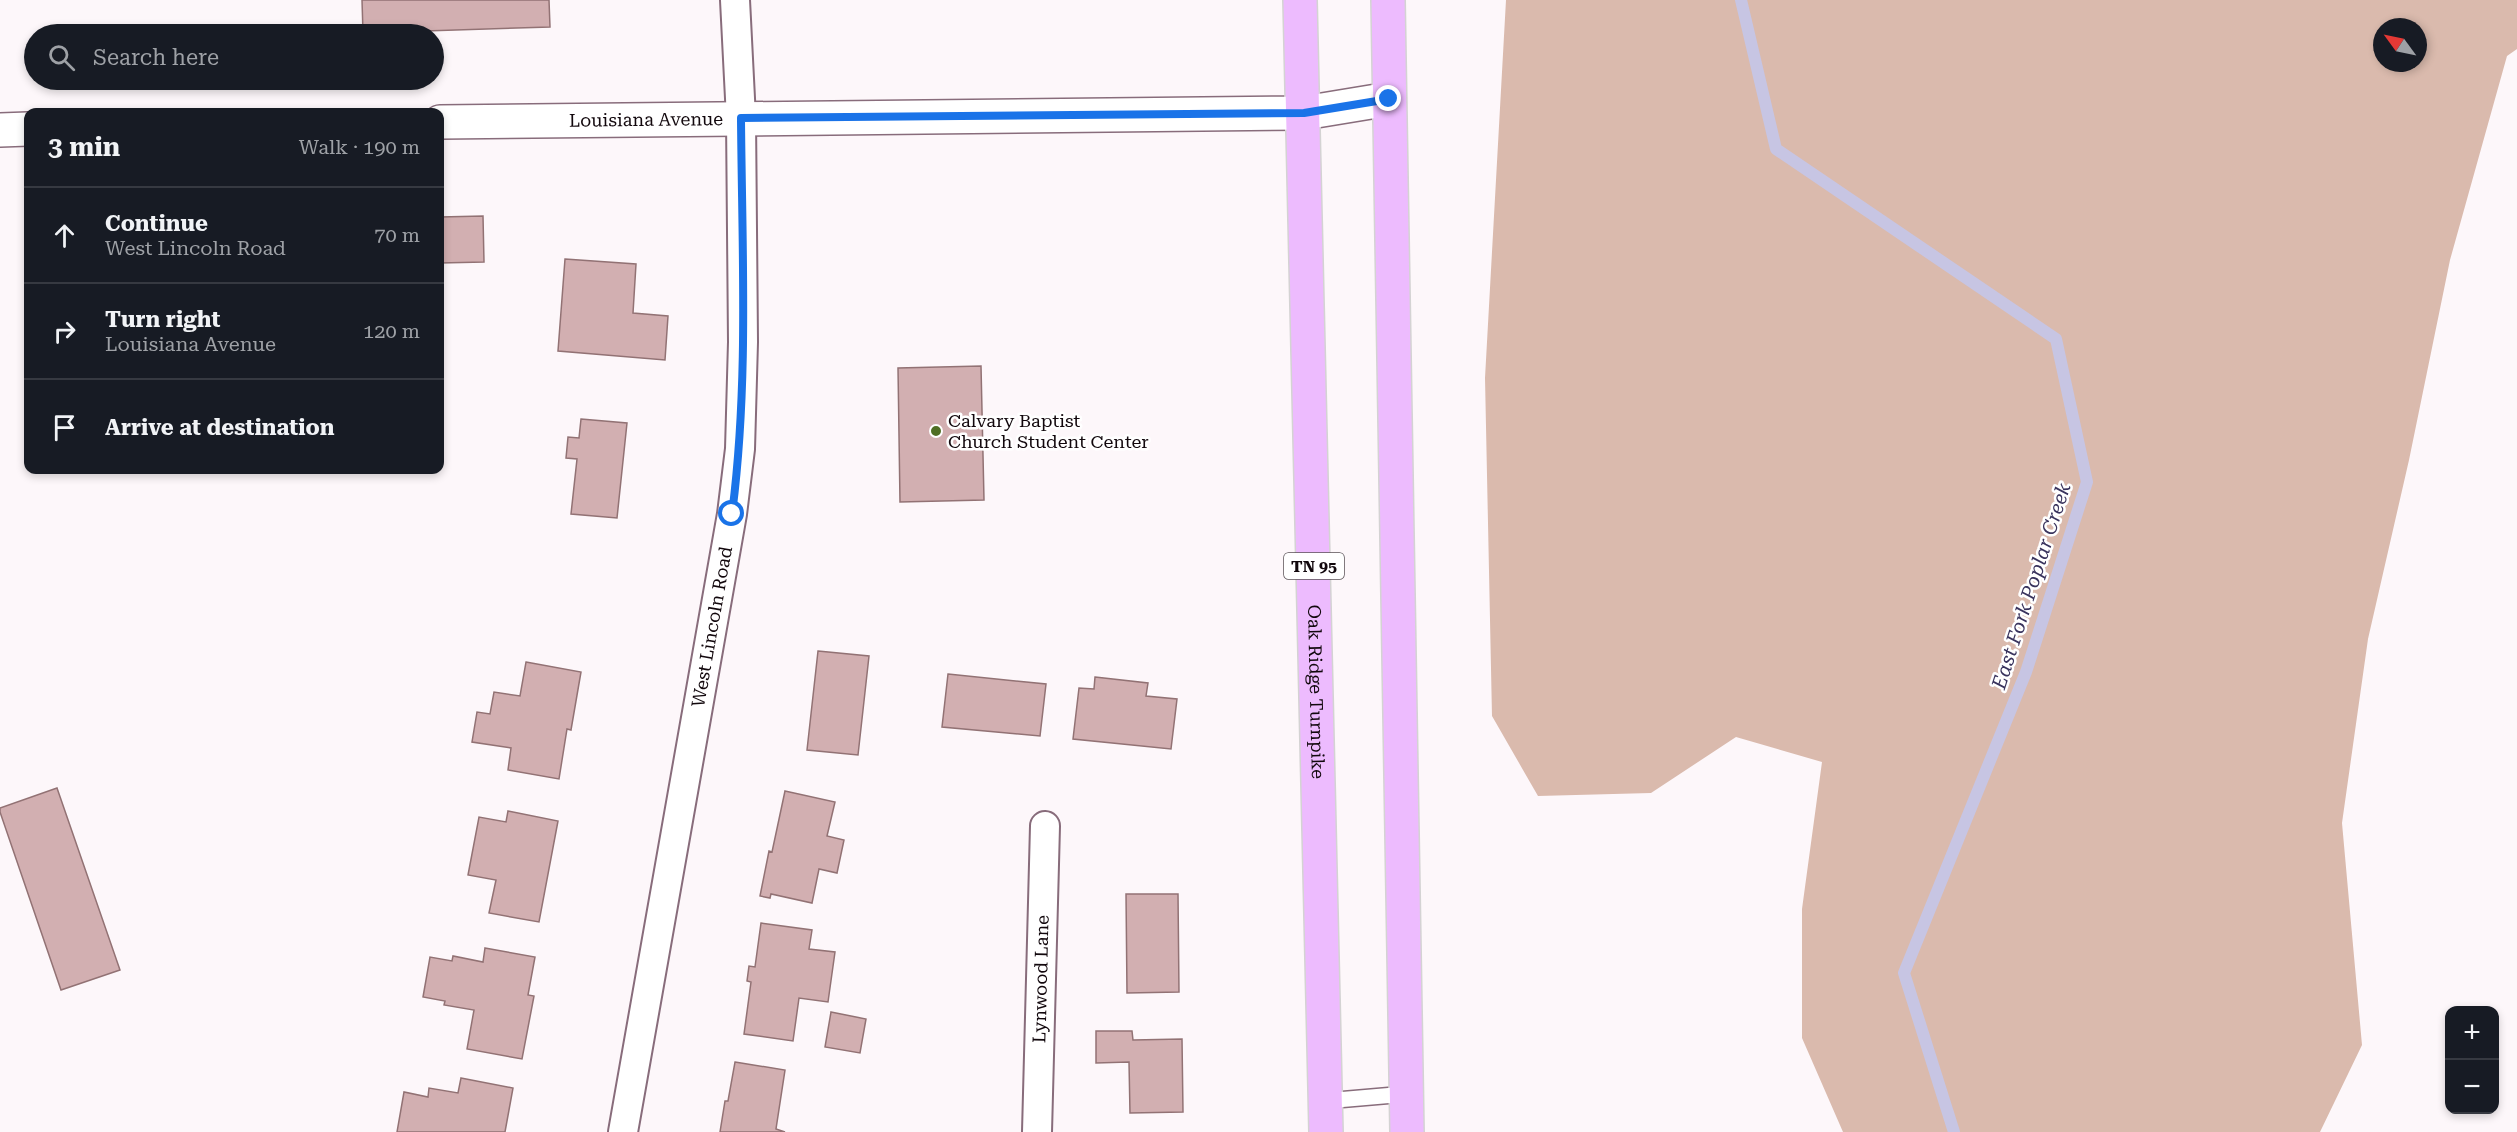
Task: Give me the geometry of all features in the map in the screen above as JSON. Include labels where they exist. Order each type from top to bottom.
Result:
[{"type":"highway","name":"Oak Ridge Turnpike","points":[[1300,0],[1326,1117]]},
{"type":"highway","points":[[1388,0],[1407,1132]]},
{"type":"street","name":"West Lincoln Road","points":[[623,1132],[732,514],[740,448],[743,342],[741,118],[735,0]]},
{"type":"street","name":"Louisiana Avenue","points":[[444,122],[1304,113],[1389,99]]},
{"type":"street","points":[[0,130],[24,129]]},
{"type":"street","name":"Lynwood Lane","points":[[1037,1132],[1045,826]]},
{"type":"lane","points":[[1326,1117],[1406,1094]]},
{"type":"shaded area","points":[[1506,0],[2517,0],[2517,49],[2507,56],[2450,260],[2409,460],[2368,639],[2342,823],[2362,1045],[2320,1132],[1843,1132],[1802,1038],[1802,909],[1822,762],[1736,737],[1651,793],[1538,796],[1492,716],[1485,378]]},
{"type":"building","points":[[362,0],[549,0],[550,27],[444,30],[444,24],[363,24]]},
{"type":"building","points":[[483,216],[484,262],[444,263],[444,217]]},
{"type":"building","points":[[565,259],[636,264],[633,313],[668,316],[665,360],[558,351]]},
{"type":"building","points":[[981,366],[984,500],[900,502],[898,368]]},
{"type":"building","points":[[581,419],[627,423],[617,518],[571,514],[577,459],[566,458],[568,437],[579,438]]},
{"type":"building","points":[[818,651],[869,656],[858,755],[807,750]]},
{"type":"building","points":[[526,662],[581,672],[571,730],[567,729],[559,779],[508,770],[511,748],[472,742],[477,712],[490,714],[494,692],[520,696]]},
{"type":"building","points":[[948,674],[1046,684],[1040,736],[942,727]]},
{"type":"building","points":[[1095,677],[1148,683],[1146,696],[1177,699],[1171,749],[1073,739],[1079,688],[1094,689]]},
{"type":"building","points":[[57,788],[120,970],[61,990],[0,812],[0,808]]},
{"type":"building","points":[[785,791],[835,802],[827,836],[844,840],[837,873],[819,869],[812,903],[771,894],[770,898],[760,896]]},
{"type":"building","points":[[508,811],[558,821],[539,922],[489,913],[496,880],[468,875],[479,817],[506,822]]},
{"type":"building","points":[[1126,894],[1178,894],[1179,992],[1127,993]]},
{"type":"building","points":[[761,923],[812,930],[809,949],[835,952],[828,1002],[799,998],[793,1041],[744,1034],[751,982],[747,981],[749,966],[755,967]]},
{"type":"building","points":[[485,948],[535,957],[528,995],[534,996],[522,1059],[467,1049],[474,1010],[444,1005],[445,1001],[423,997],[430,957],[452,961],[453,956],[483,962]]},
{"type":"building","points":[[831,1012],[866,1019],[860,1053],[825,1047]]},
{"type":"building","points":[[1096,1031],[1132,1031],[1133,1040],[1182,1039],[1183,1112],[1130,1113],[1129,1062],[1096,1063]]},
{"type":"building","points":[[735,1062],[785,1070],[776,1129],[785,1132],[720,1132]]},
{"type":"building","points":[[461,1078],[513,1088],[505,1132],[397,1132],[404,1092],[428,1097],[429,1088],[458,1093]]},
{"type":"waterway","name":"East Fork Poplar Creek","points":[[1741,0],[1776,149],[2056,339],[2087,482],[2026,672],[1904,973],[1954,1132]]},
{"type":"place","name":"Calvary Baptist Church Student Center","points":[[936,431]]},
{"type":"route","points":[[732,514],[740,448],[743,342],[741,118],[1304,113],[1389,99]]}]
